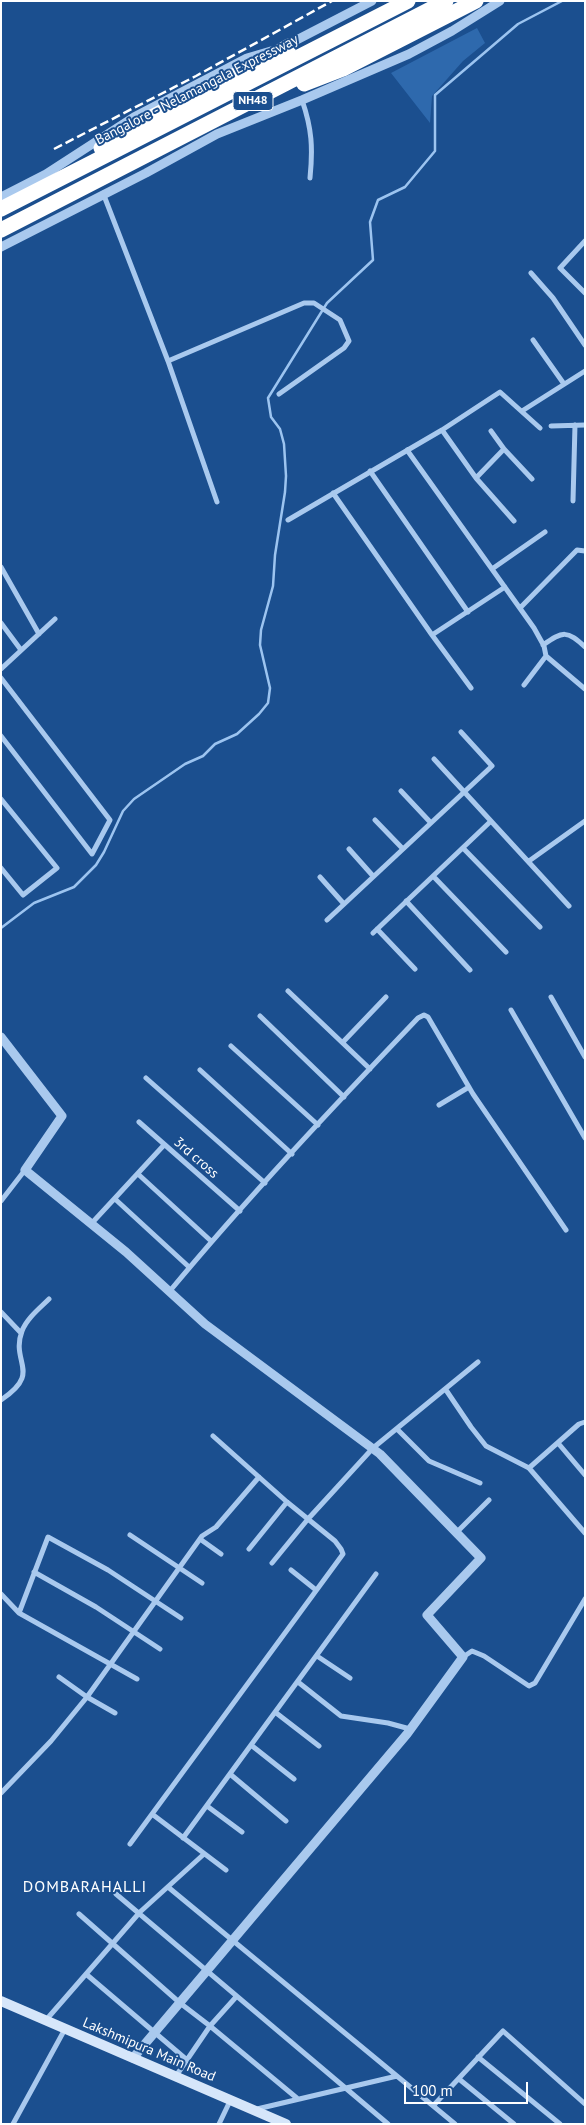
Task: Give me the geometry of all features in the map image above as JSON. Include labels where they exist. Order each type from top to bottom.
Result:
[{"type":"highway","name":"Bangalore - Nelamangala Expressway","points":[[1,209],[52,181],[408,1]]},
{"type":"highway","name":"NH48","points":[[1,230],[446,1]]},
{"type":"highway","points":[[258,99],[306,84],[343,69],[476,1]]},
{"type":"highway","points":[[52,181],[127,130],[252,68],[288,46]]},
{"type":"main road","name":"Lakshmipura Main Road","points":[[1,2001],[256,2109],[286,2124]]},
{"type":"street","points":[[1,197],[46,174],[134,117],[247,58],[288,46],[372,1]]},
{"type":"street","points":[[1,246],[146,173],[217,134],[409,54],[452,32],[500,1]]},
{"type":"street","points":[[302,100],[309,120],[313,150],[310,178]]},
{"type":"street","points":[[103,193],[168,361],[217,502]]},
{"type":"street","points":[[585,241],[560,268],[585,293]]},
{"type":"street","points":[[531,273],[553,298],[585,345]]},
{"type":"street","points":[[168,361],[304,303],[314,303],[340,320],[349,341],[344,348],[279,394]]},
{"type":"street","points":[[534,340],[564,384]]},
{"type":"street","points":[[522,412],[585,371]]},
{"type":"street","points":[[288,520],[442,430],[500,392],[540,428]]},
{"type":"street","points":[[573,501],[576,425]]},
{"type":"street","points":[[551,426],[585,425]]},
{"type":"street","points":[[442,430],[476,478],[514,522]]},
{"type":"street","points":[[491,431],[504,449],[532,479]]},
{"type":"street","points":[[476,478],[504,449]]},
{"type":"street","points":[[407,450],[520,608],[543,645],[546,656],[585,689]]},
{"type":"street","points":[[370,471],[468,612]]},
{"type":"street","points":[[333,493],[471,688]]},
{"type":"street","points":[[492,569],[545,532]]},
{"type":"street","points":[[520,608],[577,550],[585,551]]},
{"type":"street","points":[[1,567],[39,634]]},
{"type":"street","points":[[432,635],[505,587]]},
{"type":"street","points":[[1,669],[55,620]]},
{"type":"street","points":[[1,623],[21,650]]},
{"type":"street","points":[[543,645],[562,634],[572,634],[585,646]]},
{"type":"street","points":[[524,686],[546,656]]},
{"type":"street","points":[[1,678],[110,820],[92,854],[1,736]]},
{"type":"street","points":[[327,920],[492,766],[461,732]]},
{"type":"street","points":[[434,759],[569,906]]},
{"type":"street","points":[[401,791],[431,823]]},
{"type":"street","points":[[1,799],[56,868],[23,895],[1,868]]},
{"type":"street","points":[[376,820],[403,849]]},
{"type":"street","points":[[529,861],[585,820]]},
{"type":"street","points":[[415,969],[375,931],[492,821]]},
{"type":"street","points":[[463,848],[540,927]]},
{"type":"street","points":[[349,850],[373,876]]},
{"type":"street","points":[[432,876],[506,952]]},
{"type":"street","points":[[320,877],[344,904]]},
{"type":"street","points":[[406,901],[470,970]]},
{"type":"street","points":[[288,991],[370,1069]]},
{"type":"street","points":[[343,1042],[386,997]]},
{"type":"street","points":[[551,997],[585,1056]]},
{"type":"street","points":[[511,1010],[585,1138]]},
{"type":"street","points":[[169,1292],[211,1241],[418,1018],[424,1015],[428,1017],[469,1087],[566,1230]]},
{"type":"street","points":[[260,1016],[344,1097]]},
{"type":"street","points":[[1,1037],[62,1116],[1,1201]]},
{"type":"street","points":[[231,1046],[318,1125]]},
{"type":"street","points":[[200,1070],[292,1154]]},
{"type":"street","points":[[146,1078],[265,1183]]},
{"type":"street","points":[[439,1105],[469,1087]]},
{"type":"street","name":"3rd cross","points":[[139,1122],[240,1211]]},
{"type":"street","points":[[91,1224],[164,1145]]},
{"type":"street","points":[[25,1170],[126,1252],[205,1324],[373,1448],[481,1558],[427,1615],[463,1657]]},
{"type":"street","points":[[138,1174],[211,1241]]},
{"type":"street","points":[[115,1199],[189,1267]]},
{"type":"street","points":[[1,1400],[22,1382],[25,1371],[20,1352],[21,1333],[28,1320],[50,1298]]},
{"type":"street","points":[[1,1312],[21,1333]]},
{"type":"street","points":[[272,1562],[308,1519],[373,1448],[478,1362]]},
{"type":"street","points":[[446,1390],[486,1446],[529,1468],[585,1533]]},
{"type":"street","points":[[529,1468],[579,1424],[585,1422]]},
{"type":"street","points":[[397,1429],[429,1461],[480,1483]]},
{"type":"street","points":[[130,1844],[343,1554],[342,1549],[335,1541],[287,1502],[213,1436]]},
{"type":"street","points":[[558,1443],[585,1474]]},
{"type":"street","points":[[1,1793],[50,1741],[87,1697],[200,1539],[216,1527],[259,1477]]},
{"type":"street","points":[[456,1533],[489,1500]]},
{"type":"street","points":[[249,1549],[287,1502]]},
{"type":"street","points":[[130,1535],[202,1583]]},
{"type":"street","points":[[19,1613],[48,1537],[108,1570],[157,1600],[181,1618]]},
{"type":"street","points":[[200,1539],[221,1554]]},
{"type":"street","points":[[291,1570],[316,1590]]},
{"type":"street","points":[[34,1572],[96,1607],[160,1649]]},
{"type":"street","points":[[184,1838],[376,1574]]},
{"type":"street","points":[[1,1594],[19,1613],[137,1679]]},
{"type":"street","points":[[134,2058],[410,1729],[463,1657],[472,1651],[484,1656],[529,1686],[535,1682],[585,1599]]},
{"type":"street","points":[[317,1656],[350,1678]]},
{"type":"street","points":[[59,1677],[87,1697],[116,1713]]},
{"type":"street","points":[[298,1682],[341,1716],[388,1723],[410,1729]]},
{"type":"street","points":[[275,1712],[320,1746]]},
{"type":"street","points":[[251,1745],[294,1779]]},
{"type":"street","points":[[230,1774],[286,1821]]},
{"type":"street","points":[[207,1806],[242,1832]]},
{"type":"street","points":[[152,1814],[226,1870]]},
{"type":"street","points":[[46,2021],[140,1912],[204,1854]]},
{"type":"street","points":[[168,1887],[455,2124]]},
{"type":"street","points":[[116,1894],[140,1912],[236,1997],[388,2124]]},
{"type":"street","points":[[79,1914],[180,2003],[298,2099]]},
{"type":"street","points":[[86,1974],[187,2060]]},
{"type":"street","points":[[175,2076],[210,2026],[236,1997]]},
{"type":"street","points":[[13,2124],[66,2029]]},
{"type":"street","points":[[433,2106],[503,2031],[585,2104]]},
{"type":"street","points":[[478,2057],[560,2124]]},
{"type":"street","points":[[256,2109],[397,2076]]},
{"type":"street","points":[[458,2079],[514,2124]]},
{"type":"street","points":[[219,2124],[231,2099]]},
{"type":"shaded area","points":[[477,28],[485,43],[463,61],[432,96],[430,123],[391,73]]},
{"type":"waterway","points":[[1,928],[34,903],[74,887],[96,865],[123,811],[134,799],[185,764],[203,756],[215,744],[237,734],[268,703],[270,688],[260,645],[261,630],[273,586],[275,555],[286,476],[284,444],[280,429],[271,417],[268,398],[327,303],[373,260],[370,222],[378,200],[405,187],[435,151],[435,95],[518,24],[562,1]]},
{"type":"railway","points":[[54,149],[196,76],[332,1]]},
{"type":"district","name":"DOMBARAHALLI","points":[[85,1887]]}]
